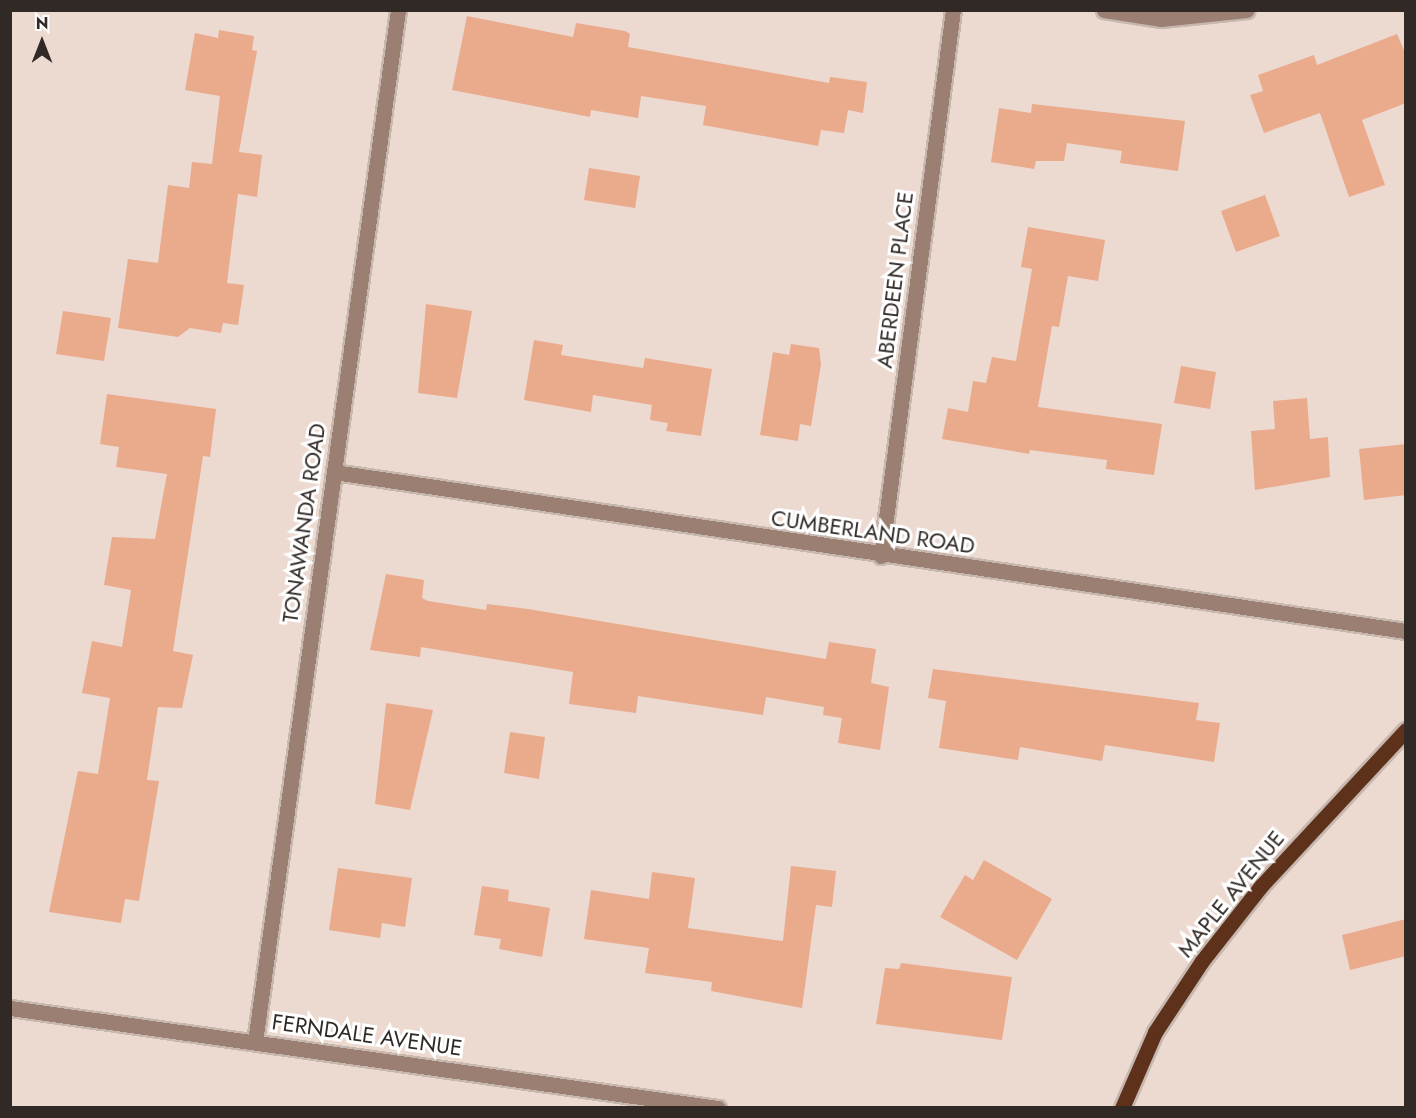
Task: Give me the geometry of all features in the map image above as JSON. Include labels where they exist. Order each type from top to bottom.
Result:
[{"type":"main road","name":"MAPLE AVENUE","points":[[1122,1107],[1155,1032],[1202,962],[1261,886],[1406,730]]},
{"type":"street","name":"TONAWANDA ROAD","points":[[255,1042],[398,10]]},
{"type":"street","name":"ABERDEEN PLACE","points":[[881,556],[953,10]]},
{"type":"street","points":[[1104,10],[1161,18],[1247,10]]},
{"type":"street","name":"CUMBERLAND ROAD","points":[[334,472],[881,556],[1406,631]]},
{"type":"street","name":"FERNDALE AVENUE","points":[[10,1008],[718,1107]]},
{"type":"building","points":[[467,16],[573,37],[576,23],[625,31],[630,34],[628,47],[829,83],[830,77],[867,82],[863,113],[848,110],[844,133],[821,130],[818,146],[703,125],[706,106],[641,96],[638,118],[591,110],[590,117],[452,90]]},
{"type":"building","points":[[219,30],[254,36],[252,50],[257,51],[239,152],[262,155],[257,197],[238,194],[227,283],[244,285],[238,325],[223,323],[221,333],[190,328],[178,337],[118,328],[128,259],[158,263],[168,185],[189,188],[192,162],[212,164],[220,96],[185,90],[195,33],[218,38]]},
{"type":"building","points":[[1397,34],[1406,55],[1406,103],[1362,120],[1385,185],[1349,197],[1320,113],[1264,133],[1250,95],[1263,91],[1258,75],[1314,55],[1317,65]]},
{"type":"building","points":[[1032,104],[1185,121],[1178,171],[1120,163],[1122,151],[1067,143],[1064,161],[1036,161],[1034,169],[991,162],[999,108],[1031,113]]},
{"type":"building","points":[[589,168],[640,176],[635,208],[584,200]]},
{"type":"building","points":[[1265,195],[1280,236],[1236,252],[1221,211]]},
{"type":"building","points":[[1028,227],[1105,240],[1098,281],[1068,276],[1059,327],[1052,326],[1038,407],[1162,424],[1154,475],[1106,469],[1107,460],[1030,450],[1029,454],[942,439],[948,408],[968,412],[973,381],[986,383],[992,357],[1016,361],[1032,269],[1021,267]]},
{"type":"building","points":[[426,304],[472,311],[457,398],[418,393]]},
{"type":"building","points":[[63,311],[111,318],[104,361],[56,354]]},
{"type":"building","points":[[534,340],[563,345],[561,355],[643,368],[645,358],[712,369],[701,436],[666,431],[668,423],[650,420],[652,405],[593,395],[591,412],[524,400]]},
{"type":"building","points":[[791,344],[819,348],[821,364],[811,426],[800,424],[798,441],[760,435],[773,352],[789,355]]},
{"type":"building","points":[[1181,366],[1216,372],[1210,409],[1174,403]]},
{"type":"building","points":[[107,394],[216,409],[210,457],[203,456],[173,651],[193,655],[182,708],[158,707],[147,780],[159,781],[139,901],[125,899],[121,923],[49,912],[78,771],[98,774],[110,698],[82,693],[92,641],[122,647],[131,590],[104,585],[112,537],[155,539],[167,474],[116,467],[119,447],[100,444]]},
{"type":"building","points":[[1307,398],[1310,439],[1328,437],[1330,477],[1255,490],[1251,431],[1275,429],[1273,401]]},
{"type":"building","points":[[1406,444],[1406,495],[1364,500],[1359,449]]},
{"type":"building","points":[[386,574],[424,580],[422,598],[428,601],[486,610],[487,604],[528,609],[826,659],[829,642],[876,649],[871,683],[889,687],[880,750],[838,743],[842,718],[823,715],[824,707],[766,697],[763,715],[638,696],[636,713],[569,704],[573,672],[421,647],[420,657],[370,650]]},
{"type":"building","points":[[933,669],[1199,703],[1196,720],[1220,723],[1214,762],[1105,745],[1102,761],[1020,747],[1018,760],[939,748],[946,701],[928,698]]},
{"type":"building","points":[[386,703],[433,710],[410,810],[375,804]]},
{"type":"building","points":[[510,732],[545,737],[539,779],[504,773]]},
{"type":"building","points":[[984,860],[1052,899],[1017,960],[940,917],[965,875],[973,880]]},
{"type":"building","points":[[791,866],[836,871],[832,907],[816,905],[802,1008],[711,991],[712,982],[645,973],[649,948],[584,939],[591,890],[649,899],[652,872],[695,878],[688,928],[783,941]]},
{"type":"building","points":[[338,868],[412,878],[405,927],[382,923],[380,938],[329,930]]},
{"type":"building","points":[[482,886],[509,890],[508,901],[550,908],[542,957],[499,949],[501,939],[474,935]]},
{"type":"building","points":[[1406,919],[1406,956],[1350,970],[1342,935]]},
{"type":"building","points":[[901,963],[1012,977],[1002,1040],[876,1024],[885,968],[899,969]]}]
